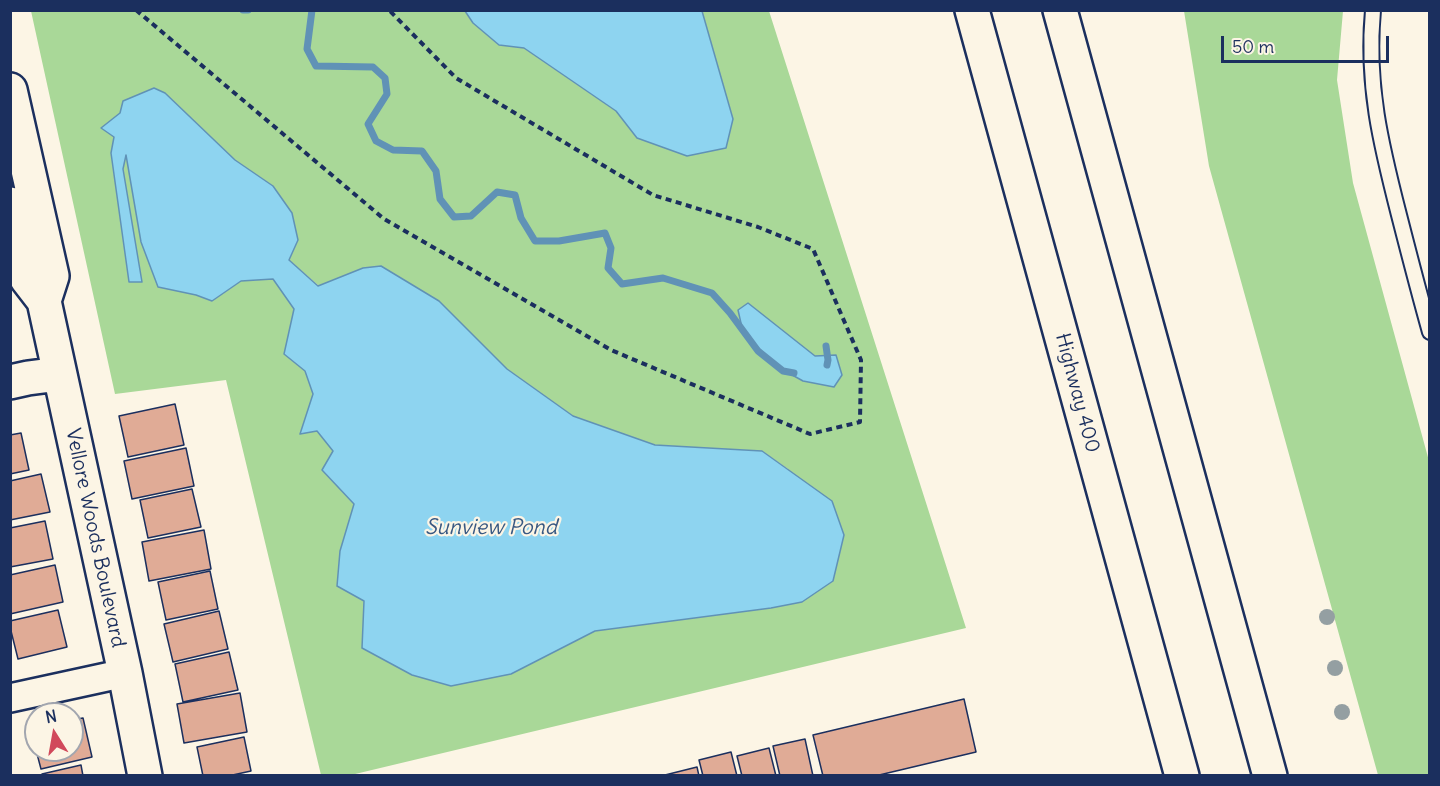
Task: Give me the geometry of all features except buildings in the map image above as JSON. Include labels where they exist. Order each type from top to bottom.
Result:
[{"type":"main road","name":"Highway 400","points":[[972,10],[1182,776]]},
{"type":"main road","points":[[1060,10],[1269,776]]},
{"type":"main road","name":"Vellore Woods Boulevard","points":[[10,90],[52,276],[44,301]]},
{"type":"main road","name":"Vellore Woods Boulevard","points":[[10,204],[27,279],[44,301],[125,673],[145,776]]},
{"type":"main road","points":[[10,382],[59,374]]},
{"type":"main road","points":[[1249,700],[1289,776]]},
{"type":"street","points":[[10,699],[125,673]]},
{"type":"lane","points":[[1373,10],[1371,50],[1373,96],[1384,156],[1430,332]]},
{"type":"path","points":[[136,10],[384,219],[611,350],[810,434],[860,422],[861,360],[813,249],[758,227],[653,195],[456,78],[389,10]]},
{"type":"green space","points":[[31,11],[465,11],[473,23],[499,45],[524,48],[616,111],[637,138],[733,119],[702,11],[769,11],[966,628],[351,775],[321,775],[226,380],[115,394]],"holes":[[[165,93],[235,160],[273,186],[292,213],[298,240],[289,260],[319,286],[363,268],[439,301],[507,369],[573,416],[655,445],[762,451],[788,469],[771,608],[595,631],[511,674],[340,551],[354,504],[322,470],[334,452],[317,431],[300,434],[314,394],[305,371],[284,354],[294,309],[274,279],[241,281],[212,301],[158,287],[141,242],[126,153],[123,169],[142,282],[129,282],[111,153],[120,113]]]},
{"type":"green space","points":[[1184,11],[1343,11],[1337,80],[1353,183],[1429,461],[1429,775],[1378,775],[1209,166]]},
{"type":"water","points":[[465,11],[702,11],[733,119],[726,148],[687,156],[637,138],[616,111],[524,48],[499,45],[473,23]]},
{"type":"water","name":"Sunview Pond","points":[[154,88],[165,93],[235,160],[273,186],[292,213],[298,240],[289,260],[318,286],[363,268],[381,266],[439,301],[507,369],[573,416],[655,445],[762,451],[832,501],[844,535],[833,581],[802,602],[595,631],[511,674],[451,686],[412,675],[362,648],[364,601],[337,586],[340,551],[354,504],[322,470],[333,451],[317,431],[300,434],[313,394],[305,371],[284,354],[294,309],[273,279],[241,281],[212,301],[158,287],[141,242],[126,155],[123,169],[142,282],[129,282],[111,153],[114,137],[101,128],[120,113],[123,101]]},
{"type":"water","points":[[748,303],[815,356],[836,355],[842,375],[834,387],[803,381],[776,366],[743,332],[738,310]]},
{"type":"waterway","points":[[243,10],[248,10]]},
{"type":"waterway","points":[[312,10],[307,49],[316,66],[373,67],[385,78],[387,94],[368,124],[376,141],[393,150],[422,151],[436,171],[440,199],[454,217],[471,216],[497,192],[515,195],[521,218],[535,241],[559,241],[605,233],[611,248],[608,268],[622,284],[663,278],[712,293],[758,351],[783,371],[794,373]]},
{"type":"waterway","points":[[826,346],[827,365]]}]
